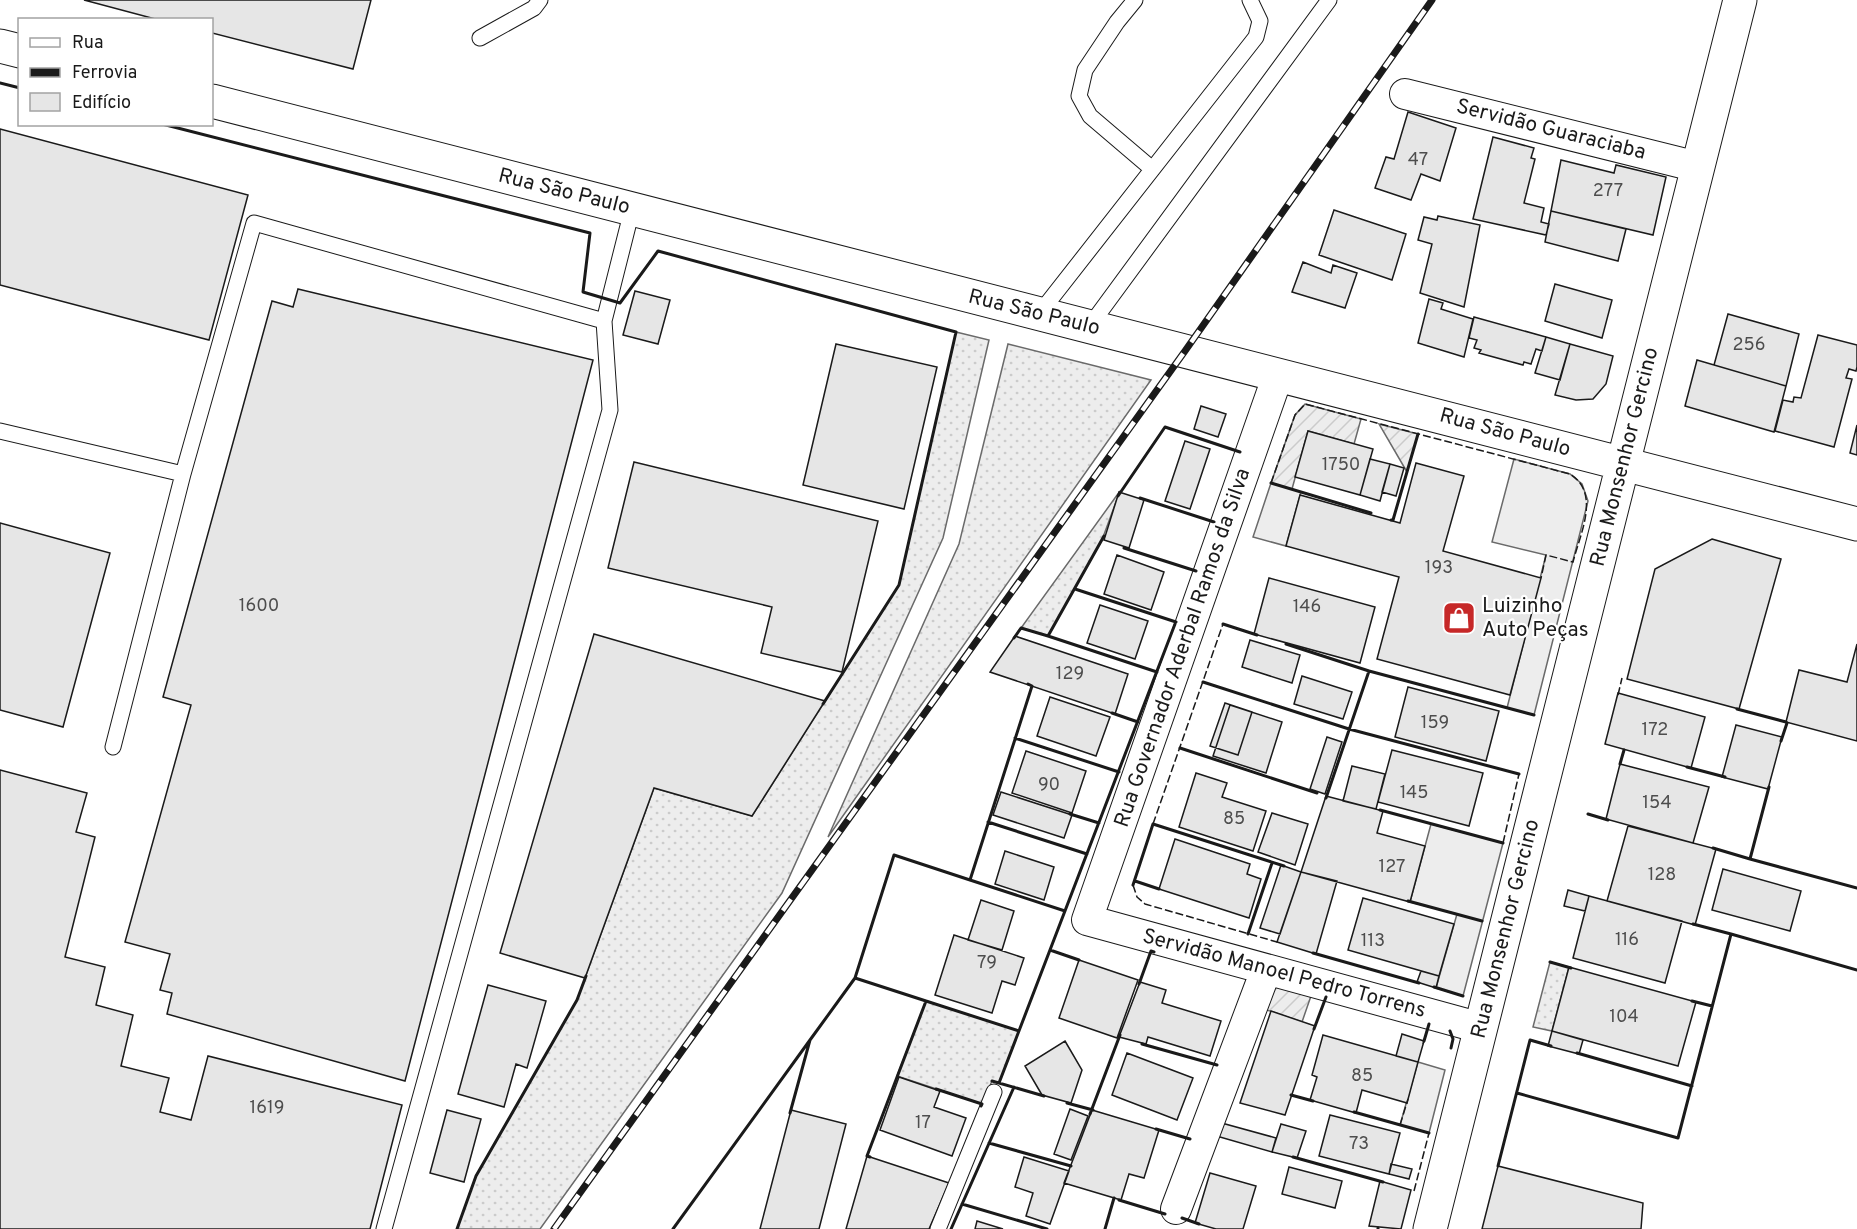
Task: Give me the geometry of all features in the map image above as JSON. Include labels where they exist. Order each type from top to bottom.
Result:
[{"type":"main road","name":"Rua Monsenhor Gercino","points":[[1430,1229],[1740,0]]},
{"type":"main road","points":[[0,46],[18,50]]},
{"type":"main road","name":"Rua São Paulo","points":[[213,101],[1857,525]]},
{"type":"street","name":"Servidão Guaraciaba","points":[[1405,94],[1698,167]]},
{"type":"street","name":"Rua Governador Aderbal Ramos da Silva","points":[[1087,920],[1278,375]]},
{"type":"street","name":"Servidão Manoel Pedro Torrens","points":[[1087,920],[1481,1028]]},
{"type":"street","points":[[1176,1209],[1266,970]]},
{"type":"lane","points":[[480,38],[534,8],[540,0]]},
{"type":"lane","points":[[1135,0],[1117,22],[1085,70],[1079,96],[1090,116],[1150,168]]},
{"type":"lane","points":[[1039,314],[1150,168],[1256,37],[1260,21],[1250,0]]},
{"type":"lane","points":[[1089,327],[1329,0]]},
{"type":"lane","points":[[384,1229],[610,410],[604,321],[632,210]]},
{"type":"lane","points":[[113,747],[183,474],[254,223],[604,321]]},
{"type":"lane","points":[[0,432],[183,474]]},
{"type":"lane","points":[[938,1229],[994,1092]]},
{"type":"shaded area","points":[[956,332],[989,340],[943,538],[782,893],[540,1229],[457,1229],[476,1176],[577,1000],[654,788],[752,816],[899,585]]},
{"type":"shaded area","points":[[1008,344],[1151,380],[828,837],[959,544]]},
{"type":"shaded area","points":[[1305,404],[1361,419],[1354,444],[1308,431],[1292,489],[1271,483],[1295,415]]},
{"type":"shaded area","points":[[1379,424],[1418,434],[1407,472]]},
{"type":"shaded area","points":[[1514,459],[1570,474],[1582,484],[1588,501],[1534,715],[1507,708],[1546,555],[1492,542]]},
{"type":"shaded area","points":[[1271,483],[1301,492],[1286,546],[1253,537]]},
{"type":"shaded area","points":[[1120,491],[1102,540],[1048,636],[1021,628]]},
{"type":"shaded area","points":[[1431,824],[1503,843],[1463,996],[1436,988],[1457,914],[1410,902]]},
{"type":"shaded area","points":[[1550,962],[1569,967],[1552,1031],[1533,1027]]},
{"type":"shaded area","points":[[1271,982],[1312,993],[1302,1022],[1261,1008]]},
{"type":"shaded area","points":[[926,1001],[1019,1031],[999,1083],[992,1081],[982,1104],[897,1076]]},
{"type":"shaded area","points":[[1418,1062],[1445,1070],[1429,1133],[1400,1125]]},
{"type":"building","points":[[84,0],[371,0],[353,69],[213,33],[213,18],[152,18]]},
{"type":"building","points":[[1408,112],[1456,128],[1440,181],[1421,174],[1411,200],[1375,188],[1386,157],[1394,159]]},
{"type":"building","points":[[0,129],[248,195],[209,340],[0,285]]},
{"type":"building","points":[[1493,137],[1534,148],[1531,158],[1535,159],[1524,203],[1544,208],[1541,222],[1549,224],[1546,235],[1473,219]]},
{"type":"building","points":[[1561,160],[1614,173],[1616,165],[1666,177],[1653,235],[1551,211]]},
{"type":"building","points":[[1334,210],[1406,234],[1392,280],[1319,255]]},
{"type":"building","points":[[1551,211],[1626,229],[1618,261],[1545,242]]},
{"type":"building","points":[[1438,216],[1480,225],[1464,307],[1420,293],[1432,244],[1418,240],[1424,217],[1437,220]]},
{"type":"building","points":[[1303,262],[1331,273],[1333,265],[1357,273],[1345,308],[1292,292]]},
{"type":"building","points":[[1555,284],[1612,300],[1602,338],[1545,321]]},
{"type":"building","points":[[298,289],[593,360],[405,1081],[167,1014],[172,993],[160,990],[170,954],[125,942],[191,705],[163,697],[272,301],[293,307]]},
{"type":"building","points":[[635,291],[670,300],[658,344],[623,335]]},
{"type":"building","points":[[1429,299],[1443,303],[1441,309],[1473,319],[1464,357],[1418,343]]},
{"type":"building","points":[[1728,314],[1799,334],[1786,386],[1714,365]]},
{"type":"building","points":[[1474,317],[1546,337],[1542,351],[1536,349],[1531,364],[1524,362],[1523,365],[1479,353],[1481,350],[1474,348],[1477,340],[1469,338]]},
{"type":"building","points":[[1818,335],[1857,345],[1857,367],[1856,371],[1849,369],[1846,378],[1852,379],[1834,447],[1775,431],[1783,400],[1793,402],[1794,397],[1801,398]]},
{"type":"building","points":[[1546,337],[1570,344],[1560,380],[1535,373]]},
{"type":"building","points":[[836,344],[937,367],[904,509],[803,485]]},
{"type":"building","points":[[1570,344],[1613,356],[1606,384],[1593,399],[1576,400],[1555,395]]},
{"type":"building","points":[[1697,360],[1786,386],[1774,432],[1685,406]]},
{"type":"building","points":[[1201,406],[1226,414],[1218,437],[1194,429]]},
{"type":"building","points":[[1857,425],[1857,455],[1850,453]]},
{"type":"building","points":[[1308,431],[1373,449],[1360,495],[1295,477]]},
{"type":"building","points":[[1185,441],[1210,449],[1190,509],[1165,501]]},
{"type":"building","points":[[1370,459],[1390,464],[1380,501],[1360,495]]},
{"type":"building","points":[[634,462],[878,521],[842,672],[761,653],[772,607],[608,568]]},
{"type":"building","name":"Luizinho Auto Peças","points":[[1416,463],[1464,476],[1443,551],[1541,578],[1510,695],[1377,659],[1399,577],[1286,546],[1300,495],[1400,523]]},
{"type":"building","points":[[1390,464],[1404,468],[1396,496],[1382,492]]},
{"type":"building","points":[[1119,492],[1144,500],[1129,548],[1104,540]]},
{"type":"building","points":[[0,523],[110,553],[63,727],[0,710]]},
{"type":"building","points":[[1712,539],[1781,559],[1739,709],[1627,679],[1655,569]]},
{"type":"building","points":[[1117,555],[1164,572],[1151,610],[1104,594]]},
{"type":"building","points":[[1269,578],[1375,607],[1360,663],[1254,634]]},
{"type":"building","points":[[1100,605],[1148,621],[1135,659],[1087,643]]},
{"type":"building","points":[[594,634],[825,701],[752,816],[654,788],[585,978],[500,953]]},
{"type":"building","points":[[1015,636],[1128,674],[1115,714],[990,672]]},
{"type":"building","points":[[1250,640],[1300,655],[1292,683],[1242,667]]},
{"type":"building","points":[[1857,644],[1857,741],[1786,722],[1799,670],[1847,682]]},
{"type":"building","points":[[1302,676],[1352,692],[1343,719],[1294,704]]},
{"type":"building","points":[[1408,687],[1499,711],[1486,761],[1395,737]]},
{"type":"building","points":[[1618,693],[1705,717],[1691,768],[1605,744]]},
{"type":"building","points":[[1050,697],[1110,717],[1096,756],[1037,736]]},
{"type":"building","points":[[1225,703],[1252,712],[1238,755],[1210,746]]},
{"type":"building","points":[[1230,705],[1282,722],[1266,773],[1213,756]]},
{"type":"building","points":[[1736,725],[1782,737],[1768,789],[1722,777]]},
{"type":"building","points":[[1327,737],[1342,742],[1325,794],[1310,789]]},
{"type":"building","points":[[1392,750],[1483,773],[1469,826],[1378,802]]},
{"type":"building","points":[[1026,751],[1086,771],[1072,813],[1012,793]]},
{"type":"building","points":[[1620,764],[1709,787],[1693,843],[1606,819]]},
{"type":"building","points":[[1352,766],[1385,774],[1376,809],[1343,801]]},
{"type":"building","points":[[0,770],[87,793],[76,832],[95,837],[65,957],[105,967],[96,1005],[133,1015],[121,1066],[169,1078],[160,1112],[191,1120],[208,1056],[402,1105],[370,1229],[0,1229]]},
{"type":"building","points":[[1196,773],[1227,783],[1222,797],[1266,811],[1253,851],[1179,827]]},
{"type":"building","points":[[1001,792],[1072,815],[1064,838],[993,815]]},
{"type":"building","points":[[1326,796],[1383,811],[1377,833],[1425,846],[1410,902],[1301,872]]},
{"type":"building","points":[[1272,813],[1308,824],[1295,865],[1258,852]]},
{"type":"building","points":[[1628,826],[1716,849],[1695,925],[1607,901]]},
{"type":"building","points":[[1175,839],[1250,864],[1247,874],[1261,879],[1249,918],[1159,889]]},
{"type":"building","points":[[1005,851],[1054,867],[1044,900],[995,884]]},
{"type":"building","points":[[1281,865],[1301,872],[1280,934],[1260,928]]},
{"type":"building","points":[[1723,869],[1801,891],[1790,931],[1712,910]]},
{"type":"building","points":[[1301,872],[1337,881],[1316,954],[1277,942]]},
{"type":"building","points":[[1568,890],[1589,896],[1585,911],[1564,906]]},
{"type":"building","points":[[1589,896],[1682,921],[1665,983],[1573,958]]},
{"type":"building","points":[[1363,898],[1454,924],[1439,976],[1348,950]]},
{"type":"building","points":[[981,900],[1014,911],[1002,950],[968,940]]},
{"type":"building","points":[[954,935],[1024,958],[1015,985],[1002,981],[992,1013],[935,995]]},
{"type":"building","points":[[1079,960],[1138,980],[1117,1038],[1059,1018]]},
{"type":"building","points":[[1569,967],[1696,1002],[1678,1066],[1552,1031]]},
{"type":"building","points":[[1421,971],[1439,976],[1436,988],[1417,982]]},
{"type":"building","points":[[1140,982],[1166,990],[1162,1003],[1221,1021],[1210,1056],[1148,1037],[1146,1044],[1119,1037]]},
{"type":"building","points":[[488,985],[546,1001],[527,1068],[516,1064],[504,1107],[458,1094]]},
{"type":"building","points":[[1271,1011],[1315,1026],[1285,1115],[1240,1103]]},
{"type":"building","points":[[1552,1031],[1583,1040],[1579,1054],[1548,1046]]},
{"type":"building","points":[[1402,1034],[1424,1041],[1418,1062],[1396,1056]]},
{"type":"building","points":[[1323,1035],[1418,1062],[1407,1103],[1362,1090],[1356,1113],[1310,1100],[1317,1077],[1312,1075]]},
{"type":"building","points":[[1065,1041],[1082,1070],[1071,1103],[1042,1095],[1025,1066]]},
{"type":"building","points":[[1127,1053],[1193,1078],[1177,1120],[1112,1095]]},
{"type":"building","points":[[899,1077],[940,1091],[934,1107],[966,1118],[952,1156],[880,1130]]},
{"type":"building","points":[[1070,1109],[1088,1116],[1071,1160],[1054,1154]]},
{"type":"building","points":[[447,1110],[481,1119],[464,1182],[430,1173]]},
{"type":"building","points":[[791,1110],[846,1124],[819,1229],[760,1229]]},
{"type":"building","points":[[1092,1110],[1159,1130],[1144,1178],[1129,1174],[1121,1200],[1064,1183]]},
{"type":"building","points":[[1330,1115],[1400,1133],[1389,1174],[1319,1156]]},
{"type":"building","points":[[1218,1122],[1276,1138],[1272,1152],[1213,1135]]},
{"type":"building","points":[[1281,1124],[1306,1131],[1297,1158],[1272,1152]]},
{"type":"building","points":[[867,1156],[949,1183],[929,1229],[846,1229]]},
{"type":"building","points":[[1024,1157],[1069,1171],[1050,1224],[1026,1216],[1033,1193],[1015,1187]]},
{"type":"building","points":[[1391,1164],[1412,1169],[1409,1179],[1389,1174]]},
{"type":"building","points":[[1498,1166],[1643,1203],[1641,1229],[1482,1229]]},
{"type":"building","points":[[1289,1167],[1342,1181],[1335,1208],[1282,1194]]},
{"type":"building","points":[[1210,1173],[1256,1186],[1243,1229],[1216,1229],[1195,1223]]},
{"type":"building","points":[[1380,1181],[1411,1190],[1401,1229],[1369,1226]]},
{"type":"building","points":[[977,1221],[1003,1229],[975,1229]]},
{"type":"railway","points":[[554,1229],[1185,351],[1432,0]]},
{"type":"fence","points":[[1271,483],[1295,415],[1305,404],[1570,474],[1585,492],[1586,515],[1583,527],[1573,562],[1546,555],[1541,578]]},
{"type":"fence","points":[[1153,824],[1223,624]]},
{"type":"fence","points":[[1618,695],[1622,678]]},
{"type":"fence","points":[[1503,843],[1519,774]]},
{"type":"fence","points":[[1133,885],[1137,897],[1145,904],[1277,942]]},
{"type":"fence","points":[[1423,1044],[1429,1024]]},
{"type":"fence","points":[[1400,1125],[1408,1099]]},
{"type":"fence","points":[[1414,1191],[1429,1133]]},
{"type":"wall","points":[[0,83],[18,88]]},
{"type":"wall","points":[[170,126],[590,233],[583,292],[620,303],[658,251],[956,332],[899,585],[823,704]]},
{"type":"wall","points":[[1118,496],[1165,427],[1240,452]]},
{"type":"wall","points":[[1391,520],[1393,520],[1418,434]]},
{"type":"wall","points":[[1271,483],[1371,513]]},
{"type":"wall","points":[[1140,498],[1214,522]]},
{"type":"wall","points":[[1014,638],[1021,628],[1048,636],[1104,536]]},
{"type":"wall","points":[[1124,548],[1196,571]]},
{"type":"wall","points":[[1075,589],[1176,622]]},
{"type":"wall","points":[[999,1083],[1175,624]]},
{"type":"wall","points":[[1223,624],[1257,635]]},
{"type":"wall","points":[[1048,636],[1157,672]]},
{"type":"wall","points":[[1286,644],[1369,671],[1534,715]]},
{"type":"wall","points":[[1326,798],[1369,671]]},
{"type":"wall","points":[[1203,682],[1349,729],[1519,774]]},
{"type":"wall","points":[[870,1157],[867,1156],[926,1001],[855,978],[894,855],[970,880],[1032,686],[1028,684]]},
{"type":"wall","points":[[1737,709],[1786,722]]},
{"type":"wall","points":[[1112,713],[1138,722]]},
{"type":"wall","points":[[1781,741],[1787,723]]},
{"type":"wall","points":[[1015,738],[1119,772]]},
{"type":"wall","points":[[1180,748],[1317,793]]},
{"type":"wall","points":[[1620,764],[1624,750]]},
{"type":"wall","points":[[1687,767],[1725,777]]},
{"type":"wall","points":[[1769,787],[1750,859],[1857,888]]},
{"type":"wall","points":[[1380,810],[1503,843]]},
{"type":"wall","points":[[1070,814],[1099,823]]},
{"type":"wall","points":[[1588,814],[1608,820]]},
{"type":"wall","points":[[988,822],[1087,854]]},
{"type":"wall","points":[[1133,885],[1153,824],[1284,866]]},
{"type":"wall","points":[[1713,848],[1750,859]]},
{"type":"wall","points":[[1248,934],[1272,863]]},
{"type":"wall","points":[[970,880],[1065,911]]},
{"type":"wall","points":[[1135,881],[1159,889]]},
{"type":"wall","points":[[1408,901],[1482,921]]},
{"type":"wall","points":[[1693,924],[1731,934]]},
{"type":"wall","points":[[1517,1093],[1678,1138],[1731,934],[1857,970]]},
{"type":"wall","points":[[1050,950],[1079,960]]},
{"type":"wall","points":[[1139,984],[1151,951],[1154,952]]},
{"type":"wall","points":[[1313,953],[1419,983]]},
{"type":"wall","points":[[1550,962],[1571,968]]},
{"type":"wall","points":[[457,1229],[476,1176],[577,1000],[586,976]]},
{"type":"wall","points":[[810,1040],[855,978]]},
{"type":"wall","points":[[1434,987],[1463,996]]},
{"type":"wall","points":[[1314,1029],[1326,997]]},
{"type":"wall","points":[[926,1001],[1019,1031]]},
{"type":"wall","points":[[1692,1001],[1712,1006]]},
{"type":"wall","points":[[1424,1041],[1429,1024]]},
{"type":"wall","points":[[1450,1031],[1453,1039],[1451,1048]]},
{"type":"wall","points":[[1090,1114],[1120,1035]]},
{"type":"wall","points":[[673,1229],[810,1040],[790,1113]]},
{"type":"wall","points":[[1498,1166],[1530,1040],[1551,1046]]},
{"type":"wall","points":[[1142,1044],[1217,1065]]},
{"type":"wall","points":[[1577,1053],[1692,1086]]},
{"type":"wall","points":[[992,1081],[1044,1096]]},
{"type":"wall","points":[[951,1229],[1014,1087]]},
{"type":"wall","points":[[936,1089],[982,1104],[981,1106]]},
{"type":"wall","points":[[1291,1095],[1313,1101]]},
{"type":"wall","points":[[1067,1103],[1093,1110]]},
{"type":"wall","points":[[1354,1112],[1429,1133]]},
{"type":"wall","points":[[1156,1129],[1190,1139]]},
{"type":"wall","points":[[989,1143],[1071,1166]]},
{"type":"wall","points":[[1293,1157],[1383,1182]]},
{"type":"wall","points":[[1105,1229],[1114,1198]]},
{"type":"wall","points":[[1119,1200],[1165,1214]]},
{"type":"wall","points":[[962,1204],[1047,1229]]},
{"type":"wall","points":[[1182,1218],[1199,1224]]},
{"type":"place","name":"Luizinho Auto Peças","points":[[1459,618]]}]
